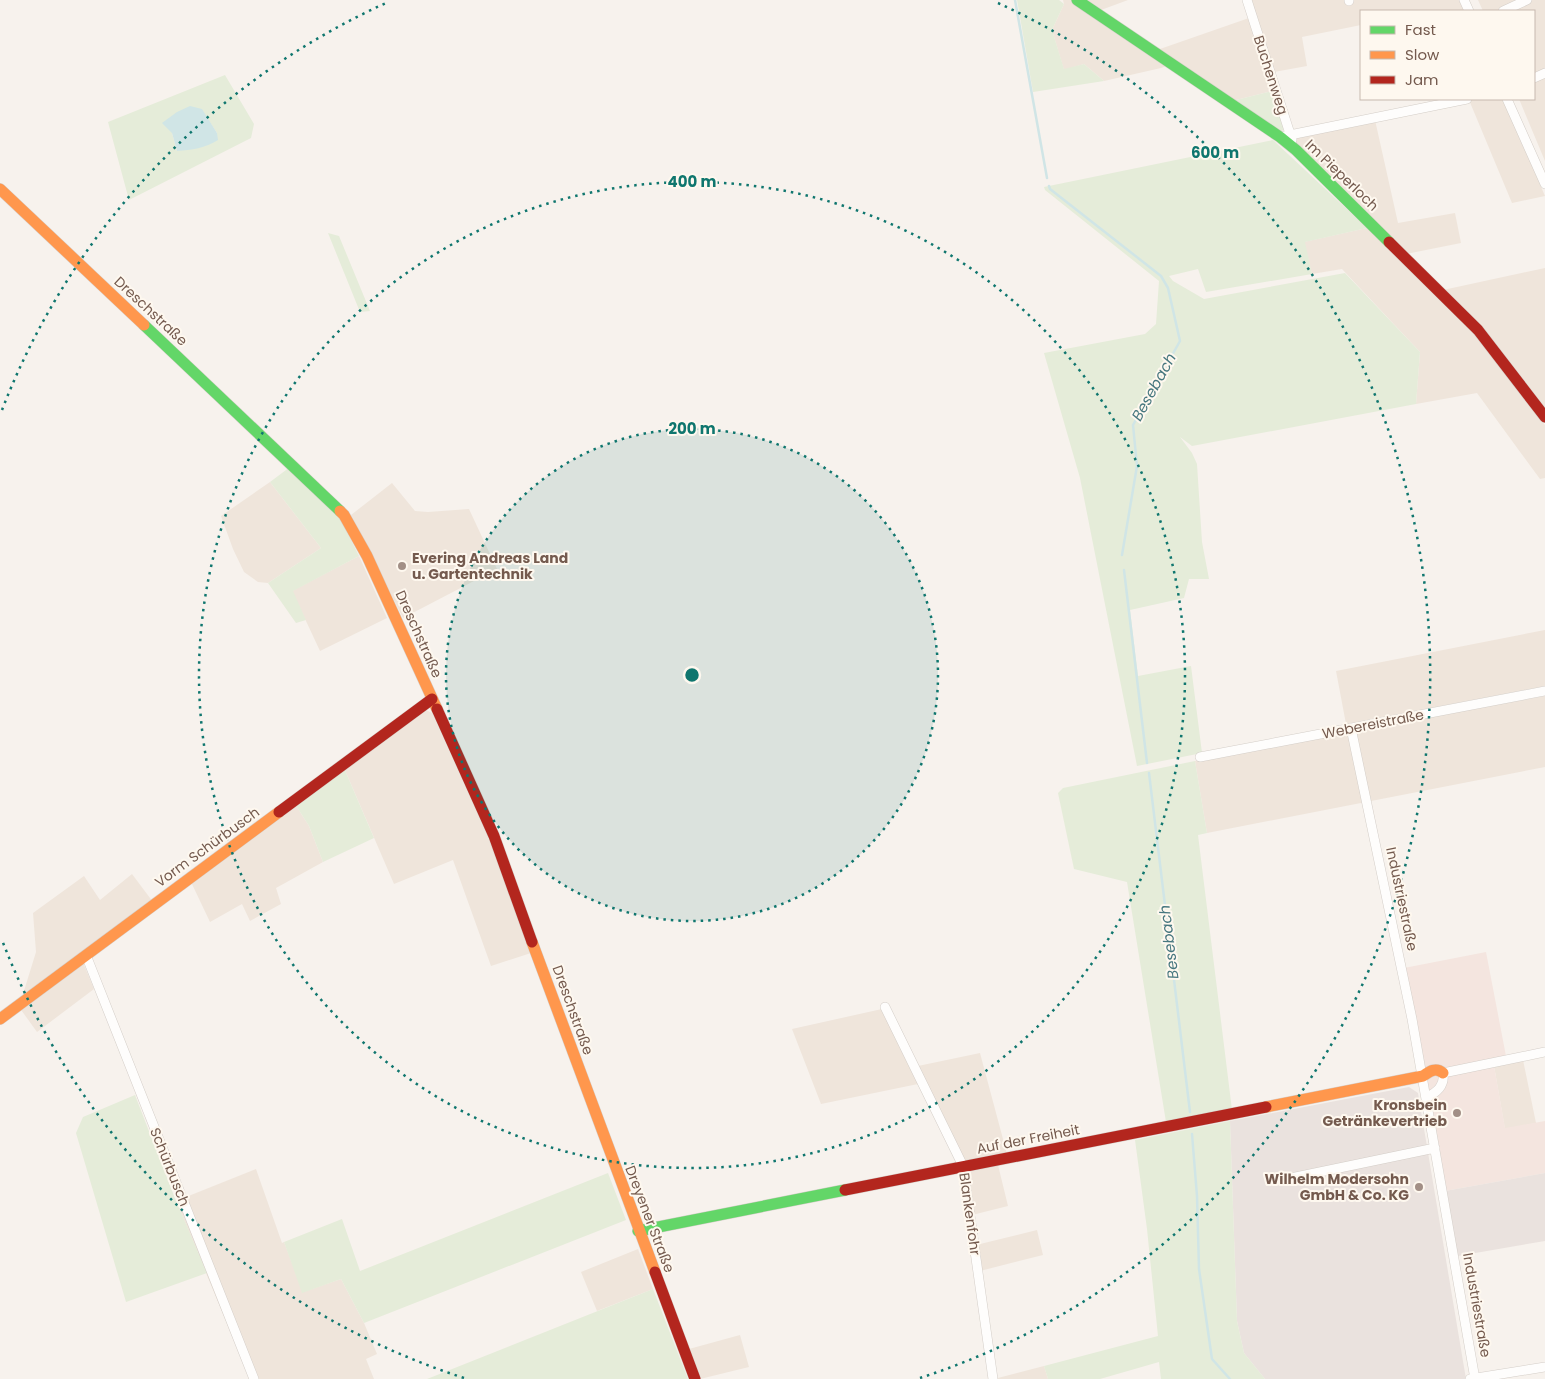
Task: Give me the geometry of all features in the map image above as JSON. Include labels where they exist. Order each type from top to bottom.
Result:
[{"type":"street","name":"Im Pieperloch","points":[[1077,0],[1285,136],[1296,150],[1478,330],[1545,417]]},
{"type":"street","name":"Buchenweg","points":[[1247,0],[1285,136]]},
{"type":"street","points":[[1505,10],[1527,0]]},
{"type":"street","points":[[1285,136],[1462,100]]},
{"type":"street","points":[[1507,100],[1545,184]]},
{"type":"street","name":"Dreschstraße","points":[[0,190],[344,515],[367,556],[494,836],[578,1069]]},
{"type":"street","name":"Webereistraße","points":[[1200,757],[1545,691]]},
{"type":"street","name":"Vorm Schürbusch","points":[[0,1019],[432,699]]},
{"type":"street","name":"Industriestraße","points":[[1351,728],[1422,1076],[1475,1379]]},
{"type":"street","name":"Schürbusch","points":[[86,955],[254,1379]]},
{"type":"street","name":"Blankenfohr","points":[[885,1007],[963,1166],[993,1379]]},
{"type":"street","points":[[1422,1076],[1432,1070],[1440,1070],[1443,1073],[1545,1052]]},
{"type":"street","name":"Dreyener Straße","points":[[578,1069],[695,1379]]},
{"type":"street","points":[[1426,1098],[1436,1092],[1442,1085],[1443,1073]]},
{"type":"street","name":"Auf der Freiheit","points":[[638,1231],[1422,1076]]},
{"type":"street","points":[[1291,1178],[1435,1148]]},
{"type":"street","points":[[1470,1379],[1545,1367]]},
{"type":"shaded area","points":[[1063,0],[1128,0],[1101,10],[1160,49],[1249,18],[1272,91],[1232,101],[1176,63],[1104,81],[1084,64],[1064,70],[1052,30],[1064,4]]},
{"type":"shaded area","points":[[1251,0],[1460,0],[1465,10],[1360,10],[1360,25],[1302,37],[1307,66],[1274,72]]},
{"type":"shaded area","points":[[1478,0],[1545,0],[1545,70],[1535,74],[1535,10],[1483,10]]},
{"type":"shaded area","points":[[1545,78],[1545,161],[1519,100],[1535,100],[1535,82]]},
{"type":"shaded area","points":[[1469,100],[1503,100],[1545,196],[1512,203]]},
{"type":"shaded area","points":[[190,106],[202,109],[217,133],[218,140],[198,148],[177,151],[172,133],[162,123],[177,112]]},
{"type":"shaded area","points":[[1375,120],[1398,223],[1455,213],[1461,243],[1406,254],[1297,149],[1295,139],[1300,135]]},
{"type":"shaded area","points":[[1367,228],[1478,338],[1545,425],[1545,478],[1540,479],[1477,393],[1416,404],[1420,352],[1342,269],[1312,274],[1304,242]]},
{"type":"shaded area","points":[[1545,268],[1545,409],[1443,290]]},
{"type":"shaded area","points":[[270,482],[321,548],[268,583],[258,582],[244,572],[221,516]]},
{"type":"shaded area","points":[[392,483],[415,511],[469,509],[497,569],[403,618],[351,515]]},
{"type":"shaded area","points":[[359,556],[387,618],[320,651],[292,591]]},
{"type":"shaded area","points":[[1545,630],[1545,686],[1346,724],[1336,671]]},
{"type":"shaded area","points":[[1545,696],[1545,767],[1207,833],[1195,761]]},
{"type":"shaded area","points":[[424,709],[432,713],[491,844],[531,953],[491,966],[453,860],[394,884],[344,768]]},
{"type":"shaded area","points":[[295,804],[309,826],[323,862],[276,888],[281,904],[250,921],[242,904],[210,922],[191,882]]},
{"type":"shaded area","points":[[132,874],[153,902],[80,955],[94,989],[37,1032],[19,1007],[36,952],[33,913],[84,876],[100,900]]},
{"type":"shaded area","points":[[1486,952],[1506,1056],[1494,1066],[1505,1128],[1545,1121],[1545,1173],[1445,1191],[1404,968]]},
{"type":"shaded area","points":[[882,1009],[918,1084],[821,1104],[792,1029]]},
{"type":"shaded area","points":[[980,1053],[1007,1154],[968,1161],[964,1159],[918,1066]]},
{"type":"shaded area","points":[[1523,1060],[1536,1123],[1505,1129],[1494,1066]]},
{"type":"shaded area","points":[[1409,1087],[1418,1093],[1466,1379],[1265,1379],[1244,1353],[1237,1321],[1230,1121]]},
{"type":"shaded area","points":[[998,1165],[1008,1206],[972,1215],[967,1179],[969,1172]]},
{"type":"shaded area","points":[[256,1169],[282,1243],[284,1242],[303,1292],[341,1279],[364,1323],[377,1354],[366,1359],[374,1379],[250,1379],[176,1201]]},
{"type":"shaded area","points":[[1545,1173],[1545,1241],[1458,1256],[1445,1191]]},
{"type":"shaded area","points":[[1037,1230],[1043,1255],[980,1271],[976,1245]]},
{"type":"shaded area","points":[[638,1249],[653,1289],[597,1311],[581,1272]]},
{"type":"shaded area","points":[[740,1335],[749,1367],[700,1379],[689,1349]]},
{"type":"shaded area","points":[[1044,1366],[1048,1379],[994,1379]]},
{"type":"green space","points":[[1017,0],[1059,0],[1064,4],[1052,30],[1064,69],[1084,64],[1104,81],[1033,92]]},
{"type":"green space","points":[[225,75],[254,124],[251,138],[129,200],[108,122]],"holes":[[[202,110],[217,133],[177,151],[172,133]]]},
{"type":"green space","points":[[1272,91],[1284,129],[1281,132],[1232,101]]},
{"type":"green space","points":[[1273,140],[1367,228],[1305,242],[1312,274],[1206,292],[1198,269],[1169,276],[1173,281],[1204,299],[1345,273],[1420,352],[1416,404],[1192,446],[1180,437],[1192,453],[1197,464],[1202,542],[1209,579],[1189,579],[1184,598],[1130,610],[1138,676],[1191,666],[1202,753],[1137,766],[1080,478],[1044,353],[1145,334],[1156,324],[1159,281],[1045,190],[1044,187]]},
{"type":"green space","points":[[328,233],[339,236],[370,311],[360,312]]},
{"type":"green space","points":[[290,467],[341,520],[359,556],[293,591],[306,620],[296,623],[268,583],[321,548],[270,482]]},
{"type":"green space","points":[[1195,761],[1207,833],[1198,835],[1232,1110],[1166,1122],[1127,882],[1074,869],[1058,793],[1063,788]]},
{"type":"green space","points":[[344,768],[374,838],[323,862],[309,826],[295,804]]},
{"type":"green space","points":[[135,1095],[176,1201],[207,1273],[126,1302],[76,1133],[83,1117]]},
{"type":"green space","points":[[1230,1121],[1237,1321],[1244,1353],[1265,1379],[1161,1379],[1159,1362],[1100,1379],[1048,1379],[1044,1366],[1158,1336],[1147,1229],[1135,1140]]},
{"type":"green space","points":[[608,1173],[626,1220],[364,1323],[341,1279],[302,1293],[284,1242],[342,1219],[360,1271]]},
{"type":"green space","points":[[653,1289],[688,1379],[427,1379]]},
{"type":"waterway","name":"Besebach","points":[[1015,0],[1047,178]]},
{"type":"waterway","name":"Besebach","points":[[1049,186],[1050,189],[1161,276],[1168,288],[1180,341],[1133,425],[1137,466],[1122,555]]},
{"type":"waterway","name":"Besebach","points":[[1124,570],[1147,763]]},
{"type":"waterway","name":"Besebach","points":[[1149,773],[1190,1112]]},
{"type":"waterway","name":"Besebach","points":[[1192,1134],[1197,1196],[1199,1269],[1212,1359],[1230,1379]]},
{"type":"traffic: fast","points":[[1077,0],[1280,137],[1296,150],[1389,242]]},
{"type":"traffic: fast","points":[[144,325],[340,511]]},
{"type":"traffic: fast","points":[[638,1231],[845,1190]]},
{"type":"traffic: slow","points":[[0,189],[144,325]]},
{"type":"traffic: slow","points":[[340,511],[367,556],[437,709]]},
{"type":"traffic: slow","points":[[0,1019],[279,812]]},
{"type":"traffic: slow","points":[[532,942],[655,1272]]},
{"type":"traffic: slow","points":[[1266,1107],[1423,1076],[1433,1070],[1443,1073]]},
{"type":"traffic: jam","points":[[1389,242],[1478,330],[1545,417]]},
{"type":"traffic: jam","points":[[279,812],[432,699]]},
{"type":"traffic: jam","points":[[437,709],[494,836],[532,942]]},
{"type":"traffic: jam","points":[[845,1190],[1266,1107]]},
{"type":"traffic: jam","points":[[655,1272],[695,1379]]},
{"type":"place","name":"Evering Andreas Land u. Gartentechnik","points":[[402,566]]},
{"type":"place","name":"Kronsbein Getränkevertrieb","points":[[1457,1113]]},
{"type":"place","name":"Wilhelm Modersohn GmbH & Co. KG","points":[[1419,1187]]}]
